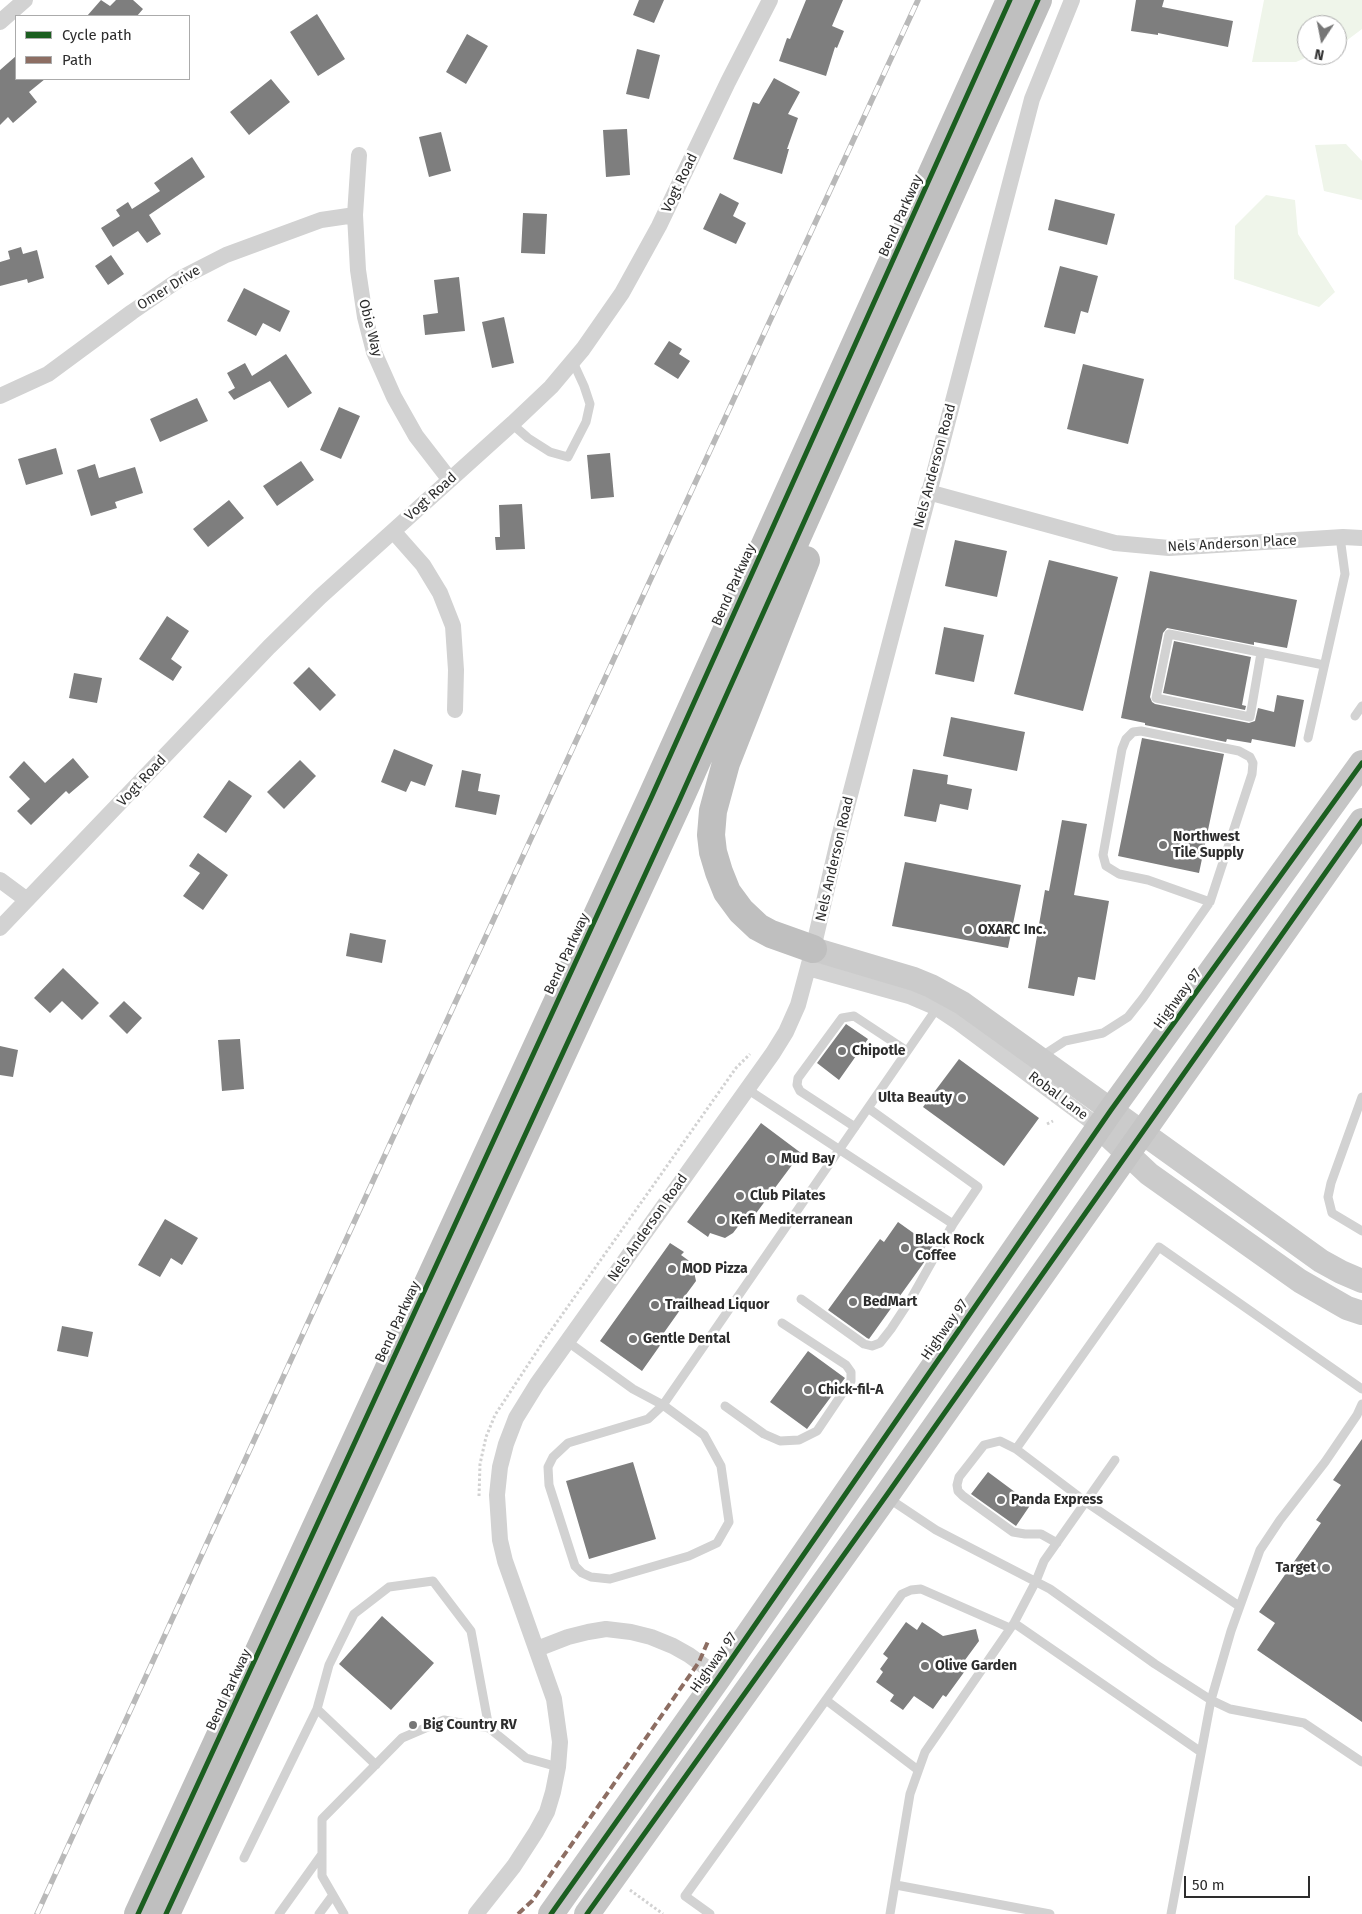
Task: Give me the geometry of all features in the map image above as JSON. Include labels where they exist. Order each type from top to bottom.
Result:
[{"type":"highway","name":"Bend Parkway","points":[[138,1914],[642,816],[1010,0]]},
{"type":"highway","points":[[166,1914],[678,803],[1038,0]]},
{"type":"highway","points":[[811,959],[785,940],[758,927],[741,911],[732,898],[719,872],[713,852],[713,811],[726,763],[830,497],[858,399]]},
{"type":"main road","name":"Highway 97","points":[[551,1914],[719,1677],[1105,1118],[1362,763]]},
{"type":"main road","points":[[587,1914],[886,1496],[1362,821]]},
{"type":"main road","name":"Robal Lane","points":[[811,959],[931,986],[962,1003],[1039,1058],[1105,1118],[1128,1154],[1149,1174],[1300,1281],[1347,1308],[1362,1313]]},
{"type":"main road","name":"Robal Lane","points":[[1105,1118],[1142,1132],[1322,1261],[1361,1278]]},
{"type":"street","points":[[0,22],[25,0]]},
{"type":"street","name":"Vogt Road","points":[[0,928],[269,647],[320,597],[512,424],[551,387],[584,349],[622,293],[659,226],[728,82],[770,0]]},
{"type":"street","name":"Nels Anderson Road","points":[[476,1914],[536,1832],[546,1812],[558,1768],[560,1742],[554,1700],[505,1561],[500,1540],[497,1495],[500,1467],[506,1444],[516,1418],[748,1089],[786,1032],[798,1005],[811,959],[840,832],[1032,99],[1072,0]]},
{"type":"street","name":"Obie Way","points":[[358,155],[355,215],[358,270],[365,317],[374,352],[394,397],[416,436],[450,480]]},
{"type":"street","name":"Omer Drive","points":[[0,396],[48,374],[132,312],[183,278],[226,255],[321,220],[355,215]]},
{"type":"street","name":"Nels Anderson Place","points":[[928,492],[1115,542],[1169,548],[1340,537],[1362,538]]},
{"type":"street","points":[[393,531],[423,565],[440,593],[453,626],[456,670],[455,710]]},
{"type":"street","points":[[0,880],[27,900]]},
{"type":"street","name":"Robal Lane","points":[[811,959],[937,1008],[1105,1118]]},
{"type":"street","points":[[536,1648],[588,1632],[606,1630],[631,1632],[651,1637],[672,1646],[719,1677]]},
{"type":"lane","points":[[512,424],[528,438],[550,452],[568,457],[586,422],[590,404],[573,362]]},
{"type":"lane","points":[[1308,738],[1345,574],[1340,537]]},
{"type":"lane","points":[[1262,653],[1250,717],[1156,698],[1169,634],[1324,665]]},
{"type":"lane","points":[[1355,716],[1362,706]]},
{"type":"lane","points":[[1039,1058],[1065,1041],[1104,1033],[1128,1017],[1210,902],[1252,774],[1253,763],[1250,757],[1239,751],[1141,731],[1133,732],[1126,739],[1122,749],[1103,855],[1106,866],[1119,874],[1148,880],[1210,902]]},
{"type":"lane","points":[[568,1342],[634,1389],[663,1405],[704,1435],[721,1466],[729,1522],[717,1543],[689,1556],[610,1579],[591,1578],[575,1566],[549,1485],[548,1467],[553,1456],[568,1443],[648,1419],[663,1405],[937,1008]]},
{"type":"lane","points":[[855,1127],[800,1091],[796,1085],[801,1074],[842,1018],[854,1016],[907,1051]]},
{"type":"lane","points":[[748,1089],[953,1224]]},
{"type":"lane","points":[[1362,1097],[1328,1198],[1332,1213],[1362,1231]]},
{"type":"lane","points":[[801,1299],[864,1344],[872,1346],[880,1343],[891,1330],[912,1297],[953,1224],[978,1187],[868,1108]]},
{"type":"lane","points":[[1016,1449],[1159,1247],[1362,1389]]},
{"type":"lane","points":[[725,1406],[764,1434],[780,1441],[799,1440],[817,1431],[851,1380],[851,1372],[846,1365],[782,1323]]},
{"type":"lane","points":[[1170,1914],[1211,1700],[1239,1606],[1260,1550],[1280,1520],[1325,1462],[1357,1415],[1362,1404]]},
{"type":"lane","points":[[1057,1542],[1041,1534],[1013,1532],[958,1491],[959,1477],[984,1445],[1000,1441],[1016,1449],[1086,1502],[1239,1606]]},
{"type":"lane","points":[[890,1914],[910,1794],[918,1770],[933,1739],[1012,1626],[1036,1581],[1044,1561],[1115,1460]]},
{"type":"lane","points":[[886,1496],[936,1530],[1050,1589],[1155,1664],[1211,1700],[1230,1710],[1304,1723],[1362,1762]]},
{"type":"lane","points":[[244,1858],[317,1709],[329,1665],[354,1614],[389,1587],[433,1581],[471,1631],[489,1728]]},
{"type":"lane","points":[[710,1914],[685,1896],[902,1594],[911,1590],[921,1589],[1012,1626],[1201,1752]]},
{"type":"lane","points":[[826,1700],[918,1770]]},
{"type":"lane","points":[[317,1709],[376,1765]]},
{"type":"lane","points":[[344,1914],[322,1876],[322,1819],[402,1738],[444,1720],[489,1728],[526,1758],[558,1768]]},
{"type":"lane","points":[[279,1914],[322,1854]]},
{"type":"lane","points":[[896,1885],[1050,1914]]},
{"type":"lane","points":[[320,1914],[333,1895]]},
{"type":"path","points":[[1047,1124],[1052,1121]]},
{"type":"path","points":[[625,1887],[663,1914]]},
{"type":"shaded area","points":[[1264,0],[1362,0],[1362,29],[1347,40],[1347,15],[1297,15],[1297,62],[1252,62]]},
{"type":"shaded area","points":[[1346,144],[1362,161],[1362,200],[1324,191],[1315,145]]},
{"type":"shaded area","points":[[1266,195],[1295,200],[1298,234],[1335,292],[1319,307],[1234,279],[1235,226]]},
{"type":"building","points":[[101,0],[110,6],[116,0],[133,0],[143,9],[138,15],[88,15]]},
{"type":"building","points":[[639,0],[664,0],[654,23],[633,15]]},
{"type":"building","points":[[806,0],[843,0],[832,26],[844,31],[837,48],[835,47],[826,76],[779,61],[787,38],[790,39]]},
{"type":"building","points":[[1136,0],[1164,0],[1162,7],[1233,21],[1228,47],[1158,33],[1158,35],[1131,31]]},
{"type":"building","points":[[317,14],[345,59],[318,76],[290,32]]},
{"type":"building","points":[[467,34],[488,46],[466,84],[446,72]]},
{"type":"building","points":[[637,49],[660,55],[649,99],[626,94]]},
{"type":"building","points":[[15,57],[15,80],[44,80],[29,92],[37,102],[13,123],[8,117],[0,125],[0,70]]},
{"type":"building","points":[[774,78],[800,92],[788,114],[798,118],[787,149],[789,149],[782,174],[733,159],[753,102],[759,104]]},
{"type":"building","points":[[271,79],[290,102],[249,135],[230,112]]},
{"type":"building","points":[[627,129],[630,175],[606,177],[603,130]]},
{"type":"building","points":[[441,132],[451,171],[429,177],[419,137]]},
{"type":"building","points":[[192,157],[205,177],[149,215],[161,234],[147,243],[138,231],[113,247],[101,228],[120,216],[116,210],[128,202],[132,209],[160,191],[154,183]]},
{"type":"building","points":[[720,193],[739,203],[733,216],[746,223],[736,244],[703,229]]},
{"type":"building","points":[[1055,199],[1115,214],[1107,245],[1048,230]]},
{"type":"building","points":[[523,213],[547,214],[545,254],[521,253]]},
{"type":"building","points":[[21,247],[23,254],[37,250],[44,278],[28,283],[27,279],[0,286],[0,262],[10,259],[8,251]]},
{"type":"building","points":[[111,255],[124,274],[108,285],[95,266]]},
{"type":"building","points":[[1060,266],[1098,276],[1088,313],[1081,311],[1075,334],[1044,327]]},
{"type":"building","points":[[459,277],[465,331],[425,335],[423,315],[438,313],[434,280]]},
{"type":"building","points":[[244,288],[290,311],[280,332],[263,323],[256,336],[227,321]]},
{"type":"building","points":[[504,317],[514,363],[492,368],[482,322]]},
{"type":"building","points":[[669,341],[682,349],[679,354],[690,361],[678,379],[654,364]]},
{"type":"building","points":[[286,354],[312,393],[288,408],[270,381],[234,400],[228,392],[235,388],[227,373],[245,363],[252,376]]},
{"type":"building","points":[[1083,364],[1144,379],[1128,444],[1067,429]]},
{"type":"building","points":[[197,398],[208,421],[160,442],[150,419]]},
{"type":"building","points":[[339,407],[360,416],[341,459],[320,450]]},
{"type":"building","points":[[56,448],[63,474],[26,485],[18,459]]},
{"type":"building","points":[[610,453],[614,497],[591,499],[587,455]]},
{"type":"building","points":[[301,461],[314,480],[277,506],[263,486]]},
{"type":"building","points":[[95,464],[99,478],[135,467],[143,493],[115,502],[117,508],[91,516],[77,470]]},
{"type":"building","points":[[229,500],[244,518],[208,547],[193,529]]},
{"type":"building","points":[[522,504],[525,549],[496,550],[495,537],[500,537],[499,505]]},
{"type":"building","points":[[955,540],[1007,551],[997,597],[945,586]]},
{"type":"building","points":[[1049,560],[1118,577],[1083,711],[1014,694]]},
{"type":"building","points":[[1150,571],[1297,600],[1287,648],[1254,642],[1254,645],[1167,628],[1163,633],[1150,697],[1155,704],[1249,723],[1255,721],[1258,708],[1274,712],[1277,695],[1304,700],[1295,747],[1252,739],[1251,743],[1227,739],[1226,742],[1121,718]]},
{"type":"building","points":[[167,616],[189,631],[171,659],[182,667],[173,681],[139,659]]},
{"type":"building","points":[[944,627],[984,635],[974,682],[935,674]]},
{"type":"building","points":[[1174,641],[1251,657],[1242,705],[1246,706],[1245,710],[1163,693]]},
{"type":"building","points":[[309,667],[336,695],[320,711],[293,683]]},
{"type":"building","points":[[74,673],[102,678],[97,703],[69,698]]},
{"type":"building","points":[[951,717],[1025,732],[1017,771],[943,756]]},
{"type":"building","points":[[1142,738],[1224,754],[1199,873],[1118,856]]},
{"type":"building","points":[[394,749],[433,765],[425,786],[411,781],[406,792],[381,782]]},
{"type":"building","points":[[73,758],[89,777],[69,794],[66,791],[31,825],[17,811],[30,799],[9,777],[24,761],[45,783]]},
{"type":"building","points":[[300,760],[316,776],[284,809],[267,792]]},
{"type":"building","points":[[913,769],[948,775],[947,784],[972,789],[968,810],[940,804],[936,822],[904,816]]},
{"type":"building","points":[[462,770],[481,774],[478,791],[500,795],[496,815],[455,807]]},
{"type":"building","points":[[229,780],[252,796],[226,833],[203,817]]},
{"type":"building","points":[[1062,820],[1087,824],[1074,895],[1109,901],[1095,980],[1078,977],[1074,996],[1028,988],[1045,890],[1049,891]]},
{"type":"building","points":[[198,853],[228,875],[203,910],[183,896],[200,873],[189,866]]},
{"type":"building","points":[[905,862],[1021,885],[1008,948],[892,926]]},
{"type":"building","points":[[350,933],[386,940],[382,963],[346,956]]},
{"type":"building","points":[[63,968],[99,1003],[82,1020],[62,1001],[50,1013],[34,998]]},
{"type":"building","points":[[124,1001],[142,1018],[127,1034],[109,1016]]},
{"type":"building","name":"Chipotle","points":[[846,1024],[868,1039],[839,1080],[817,1063]]},
{"type":"building","points":[[240,1039],[244,1089],[222,1091],[218,1040]]},
{"type":"building","points":[[0,1046],[18,1050],[13,1077],[0,1075]]},
{"type":"building","points":[[959,1059],[1039,1118],[1004,1166],[923,1107]]},
{"type":"building","points":[[761,1123],[801,1153],[748,1224],[743,1220],[733,1233],[725,1238],[710,1233],[708,1237],[687,1222]]},
{"type":"building","points":[[165,1219],[198,1238],[182,1265],[171,1258],[160,1277],[138,1265]]},
{"type":"building","points":[[898,1222],[933,1247],[869,1339],[828,1310],[880,1239],[884,1242]]},
{"type":"building","points":[[670,1243],[684,1252],[681,1255],[692,1263],[696,1281],[682,1300],[685,1303],[663,1334],[666,1337],[642,1371],[600,1341]]},
{"type":"building","points":[[62,1326],[93,1332],[88,1357],[57,1351]]},
{"type":"building","name":"Chick-fil-A","points":[[808,1351],[845,1378],[807,1429],[770,1402]]},
{"type":"building","name":"Target","points":[[1362,1439],[1362,1722],[1257,1650],[1275,1623],[1259,1612],[1321,1523],[1316,1520],[1341,1485],[1333,1480]]},
{"type":"building","points":[[633,1462],[656,1539],[589,1559],[566,1481]]},
{"type":"building","name":"Panda Express","points":[[988,1472],[1031,1504],[1016,1526],[971,1494]]},
{"type":"building","points":[[382,1616],[434,1663],[391,1710],[339,1664]]},
{"type":"building","name":"Olive Garden","points":[[906,1622],[917,1630],[922,1622],[943,1636],[976,1629],[979,1641],[965,1660],[970,1664],[946,1697],[943,1695],[933,1709],[914,1696],[903,1710],[890,1701],[894,1695],[876,1682],[883,1672],[880,1669],[888,1658],[883,1654]]},
{"type":"railway","points":[[37,1914],[918,0]]},
{"type":"marked path","points":[[518,1914],[532,1901],[699,1662],[709,1639]]},
{"type":"cycle path","points":[[138,1914],[651,798],[1010,0]]},
{"type":"cycle path","points":[[166,1914],[678,803],[1038,0]]},
{"type":"cycle path","points":[[551,1914],[719,1677],[1111,1110],[1362,763]]},
{"type":"cycle path","points":[[587,1914],[886,1496],[1362,821]]},
{"type":"place","name":"Northwest Tile Supply","points":[[1163,845]]},
{"type":"place","name":"OXARC Inc.","points":[[968,930]]},
{"type":"place","name":"Chipotle","points":[[842,1051]]},
{"type":"place","name":"Ulta Beauty","points":[[962,1098]]},
{"type":"place","name":"Mud Bay","points":[[771,1159]]},
{"type":"place","name":"Club Pilates","points":[[740,1196]]},
{"type":"place","name":"Kefi Mediterranean","points":[[721,1220]]},
{"type":"place","name":"Black Rock Coffee","points":[[905,1248]]},
{"type":"place","name":"MOD Pizza","points":[[672,1269]]},
{"type":"place","name":"BedMart","points":[[853,1302]]},
{"type":"place","name":"Trailhead Liquor","points":[[655,1305]]},
{"type":"place","name":"Gentle Dental","points":[[633,1339]]},
{"type":"place","name":"Chick-fil-A","points":[[808,1390]]},
{"type":"place","name":"Panda Express","points":[[1001,1500]]},
{"type":"place","name":"Target","points":[[1326,1568]]},
{"type":"place","name":"Olive Garden","points":[[925,1666]]},
{"type":"place","name":"Big Country RV","points":[[413,1725]]}]
